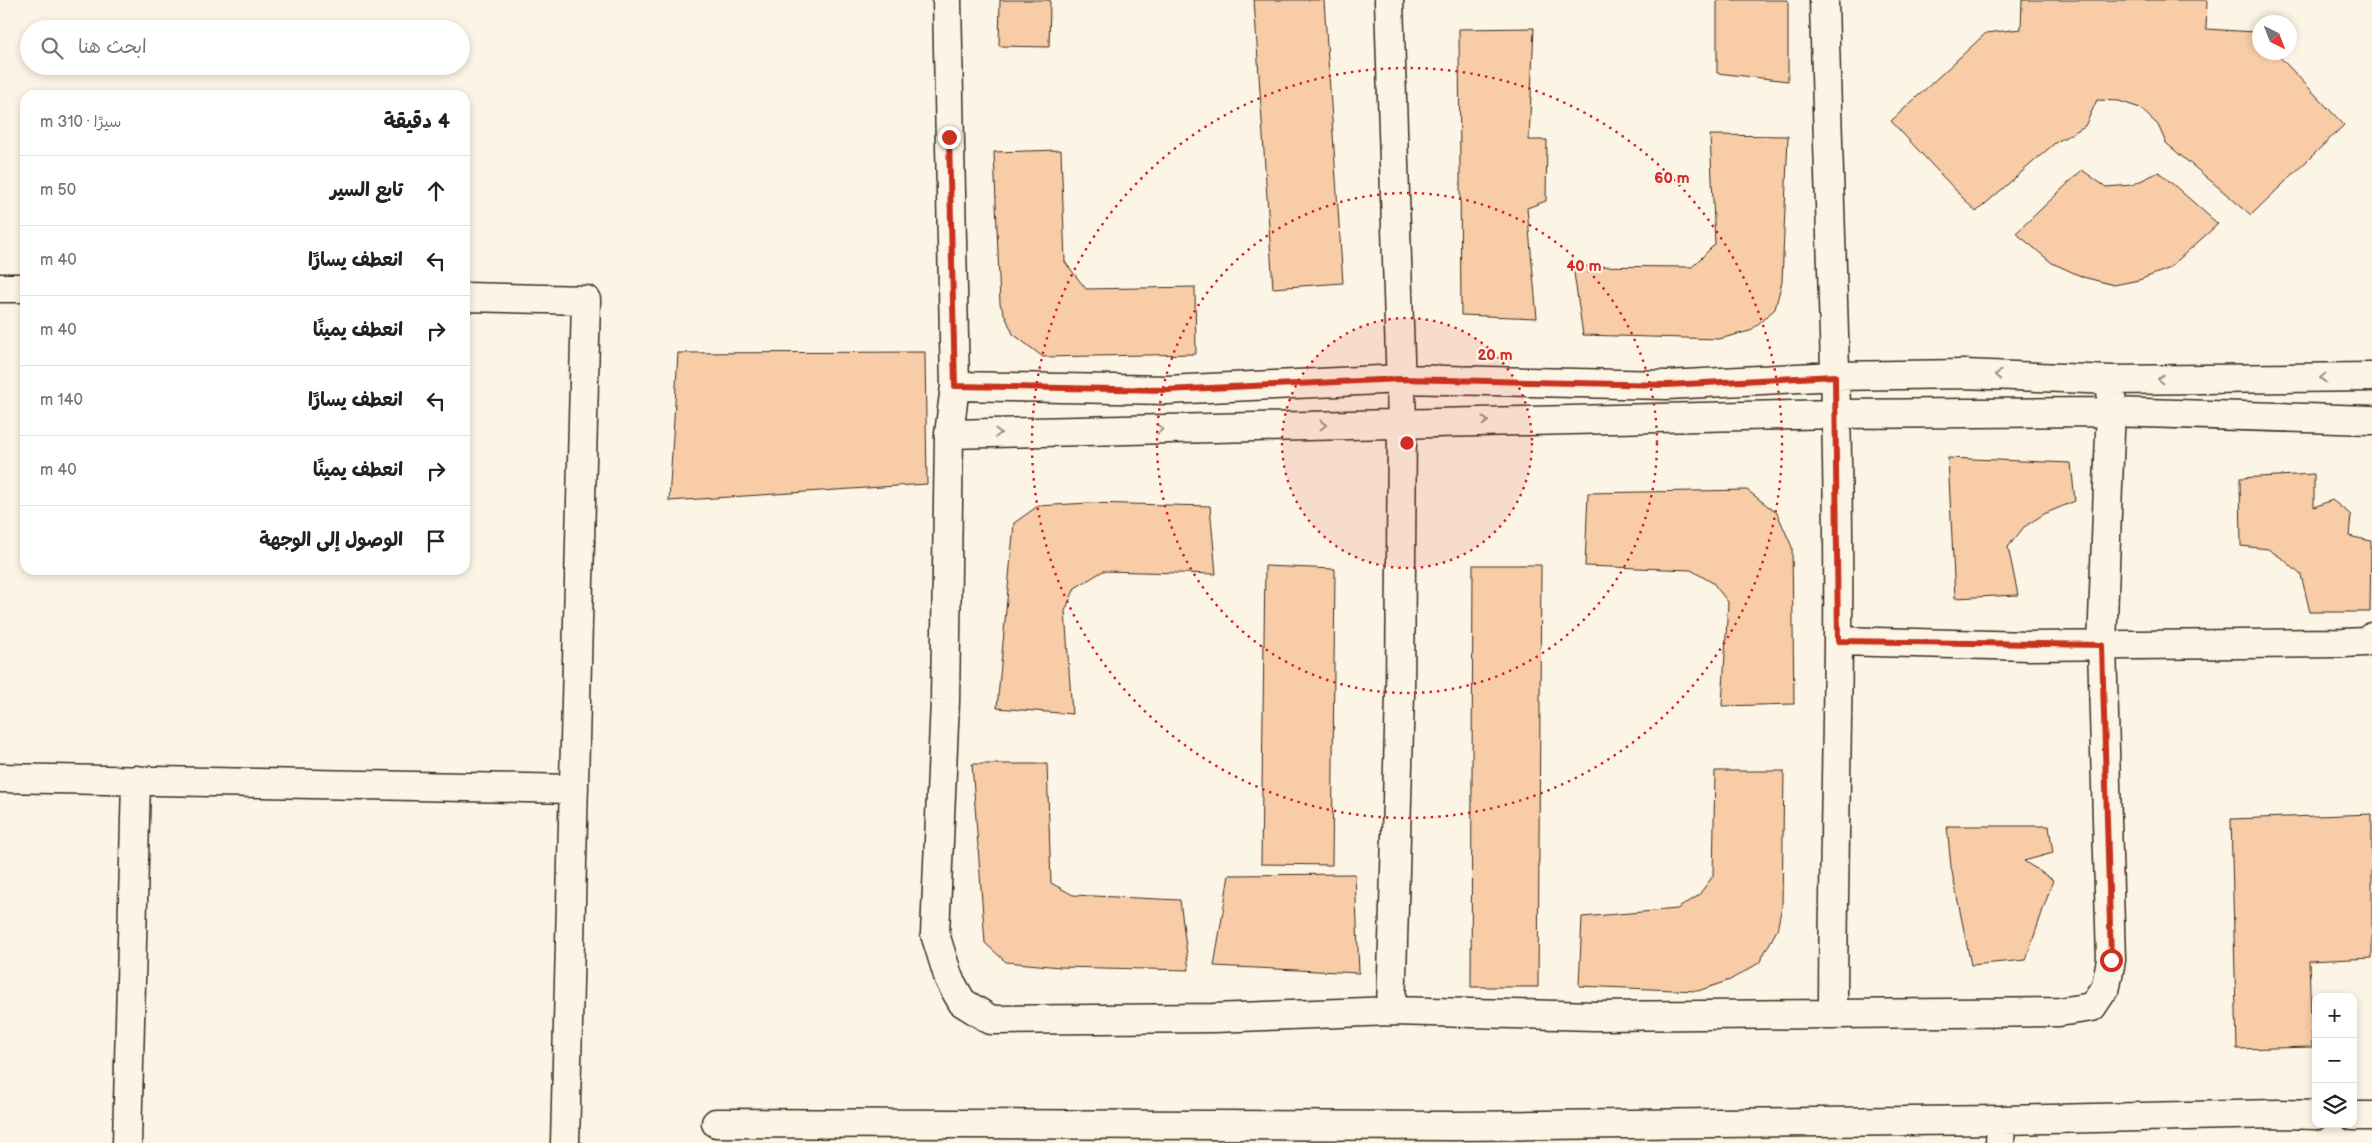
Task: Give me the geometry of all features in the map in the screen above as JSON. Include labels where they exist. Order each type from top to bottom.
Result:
[{"type":"street","points":[[947,0],[955,386],[949,434],[945,701],[935,934],[949,979],[962,1002],[991,1020],[1213,1018],[1392,1012],[1595,1016],[2058,1012],[2092,1007],[2106,986],[2111,960],[2102,645],[2112,380]]},
{"type":"street","points":[[1389,0],[1402,423],[1400,695],[1392,1012]]},
{"type":"street","points":[[1824,0],[1835,376],[1838,641],[1833,872],[1833,1013]]},
{"type":"street","points":[[0,288],[20,288]]},
{"type":"street","points":[[470,297],[586,300],[565,1143]]},
{"type":"street","points":[[955,386],[1167,390],[1401,379],[1667,385],[1835,376],[1964,374],[2112,380],[2372,376]]},
{"type":"street","points":[[949,434],[1835,414],[2110,412],[2372,420]]},
{"type":"street","points":[[1838,641],[2102,645],[2343,643],[2365,642],[2372,637]]},
{"type":"street","points":[[0,778],[574,789]]},
{"type":"street","points":[[127,1143],[136,780]]},
{"type":"street","points":[[716,1123],[1454,1126],[2000,1131],[2278,1114],[2312,1115]]},
{"type":"street","points":[[2357,1116],[2372,1116]]},
{"type":"building","points":[[1000,0],[1050,0],[1049,47],[999,46]]},
{"type":"building","points":[[1254,0],[1324,0],[1343,283],[1273,288]]},
{"type":"building","points":[[1717,0],[1788,0],[1788,81],[1717,73]]},
{"type":"building","points":[[2022,0],[2207,0],[2206,29],[2252,32],[2252,60],[2283,60],[2344,125],[2251,215],[2166,143],[2158,125],[2140,108],[2119,101],[2097,100],[2085,126],[2055,143],[1976,212],[1891,121],[1986,33],[2021,29]]},
{"type":"building","points":[[1534,28],[1529,140],[1547,140],[1546,201],[1527,208],[1537,318],[1461,315],[1459,29]]},
{"type":"building","points":[[1710,135],[1788,136],[1782,282],[1775,309],[1750,331],[1719,339],[1583,335],[1573,266],[1692,267],[1715,244]]},
{"type":"building","points":[[1061,150],[1065,262],[1086,289],[1195,287],[1196,354],[1043,357],[1013,334],[1000,304],[994,152]]},
{"type":"building","points":[[2082,170],[2106,187],[2132,185],[2159,172],[2218,224],[2168,269],[2139,280],[2114,285],[2083,277],[2052,263],[2016,233]]},
{"type":"building","points":[[925,352],[927,484],[669,501],[678,353]]},
{"type":"building","points":[[1948,458],[2071,463],[2075,501],[2044,514],[2024,527],[2008,547],[2018,595],[1955,598]]},
{"type":"building","points":[[2314,474],[2314,507],[2332,500],[2351,515],[2349,536],[2371,541],[2370,612],[2310,612],[2301,575],[2268,549],[2241,546],[2240,478]]},
{"type":"building","points":[[1747,490],[1777,513],[1792,547],[1794,704],[1722,706],[1728,602],[1713,583],[1691,570],[1585,566],[1588,493]]},
{"type":"building","points":[[1088,503],[1210,506],[1216,574],[1103,571],[1075,588],[1065,611],[1072,714],[997,708],[1014,523],[1038,506]]},
{"type":"building","points":[[1473,565],[1541,565],[1538,987],[1471,987]]},
{"type":"building","points":[[1265,566],[1335,569],[1332,865],[1261,864]]},
{"type":"building","points":[[972,764],[1047,764],[1051,883],[1073,895],[1180,900],[1189,970],[1060,967],[1006,962],[985,943]]},
{"type":"building","points":[[1715,771],[1784,771],[1782,906],[1777,930],[1759,963],[1730,980],[1698,991],[1579,986],[1582,917],[1677,909],[1698,896],[1713,876]]},
{"type":"building","points":[[2372,814],[2372,958],[2309,961],[2312,1047],[2237,1049],[2231,819]]},
{"type":"building","points":[[1947,826],[2049,826],[2053,853],[2024,861],[2053,880],[2026,960],[1971,965],[1951,867]]},
{"type":"building","points":[[1355,874],[1359,973],[1214,966],[1229,875]]},
{"type":"route","points":[[949,137],[955,386],[1167,390],[1401,379],[1667,385],[1835,376],[1838,641],[2029,646],[2102,645],[2111,960]]}]
